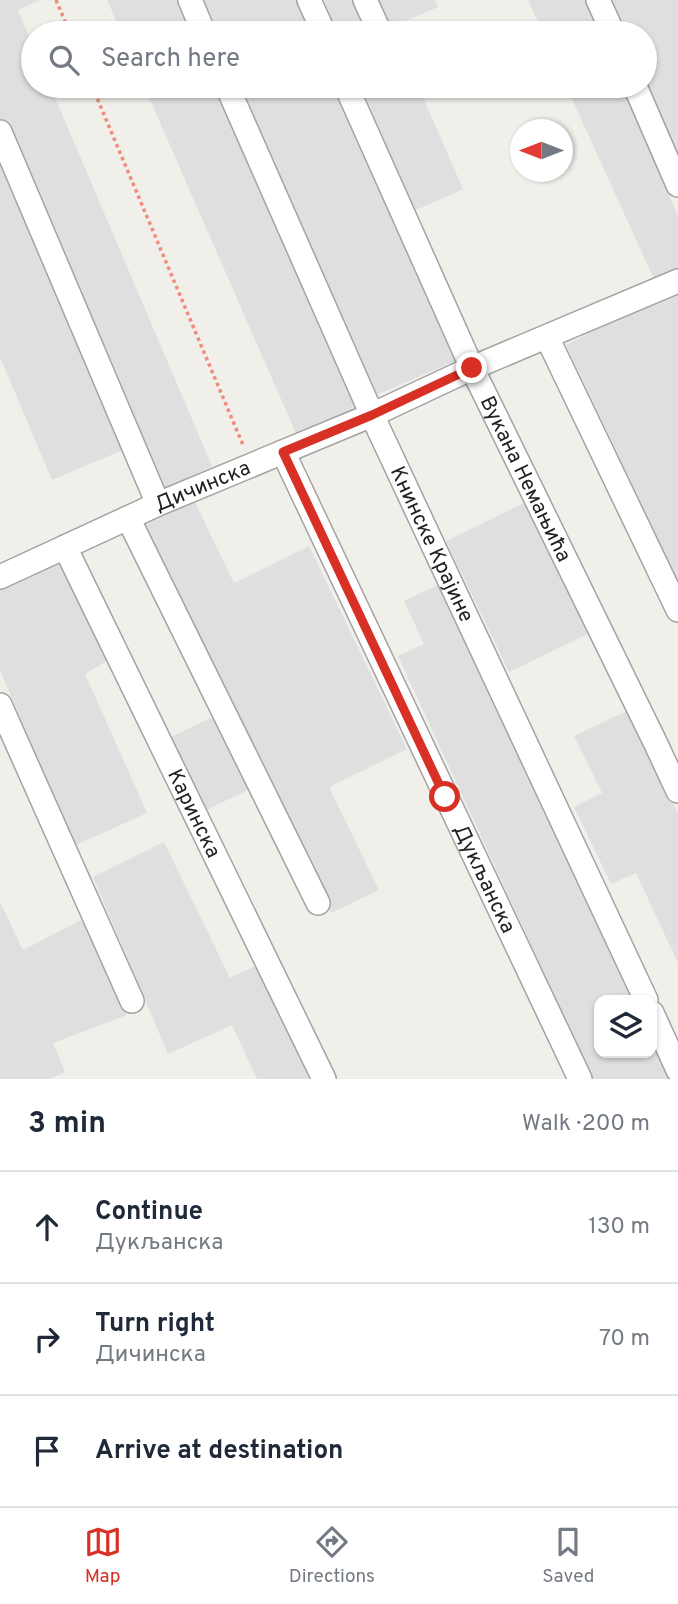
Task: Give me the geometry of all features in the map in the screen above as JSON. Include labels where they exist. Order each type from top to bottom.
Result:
[{"type":"street","points":[[190,0],[199,21]]},
{"type":"street","points":[[309,0],[319,21]]},
{"type":"street","points":[[365,0],[375,21]]},
{"type":"street","points":[[598,0],[607,21]]},
{"type":"street","name":"Книнске Крајине","points":[[232,98],[372,415],[644,995]]},
{"type":"street","name":"Вукана Немањића","points":[[351,98],[472,368],[678,791]]},
{"type":"street","points":[[640,98],[678,185]]},
{"type":"street","points":[[0,132],[158,503]]},
{"type":"street","name":"Дичинска","points":[[0,576],[158,503],[372,415],[472,368],[678,281]]},
{"type":"street","points":[[547,337],[678,610]]},
{"type":"street","name":"Дукљанска","points":[[283,452],[580,1079]]},
{"type":"street","points":[[128,518],[318,903]]},
{"type":"street","name":"Каринска","points":[[65,547],[324,1079]]},
{"type":"street","points":[[0,705],[132,1001]]},
{"type":"street","points":[[657,1024],[678,1070]]},
{"type":"path","points":[[56,0],[65,21]]},
{"type":"path","points":[[97,98],[251,465]]},
{"type":"shaded area","points":[[0,0],[40,0],[18,10],[23,21],[21,98],[55,98],[212,466],[159,492],[0,119]]},
{"type":"shaded area","points":[[107,0],[181,0],[190,21],[117,21]]},
{"type":"shaded area","points":[[204,0],[303,0],[312,21],[214,21]]},
{"type":"shaded area","points":[[324,0],[435,0],[438,7],[405,21],[333,21]]},
{"type":"shaded area","points":[[528,0],[585,0],[594,21],[538,21]]},
{"type":"shaded area","points":[[606,0],[678,0],[678,168],[650,98],[657,98],[657,21],[615,21]]},
{"type":"shaded area","points":[[149,98],[223,98],[360,411],[298,438]]},
{"type":"shaded area","points":[[246,98],[345,98],[457,360],[374,396]]},
{"type":"shaded area","points":[[366,98],[423,98],[463,189],[414,211]]},
{"type":"shaded area","points":[[571,98],[627,98],[678,216],[678,269],[654,279]]},
{"type":"shaded area","points":[[0,161],[123,450],[52,480],[0,357]]},
{"type":"shaded area","points":[[678,288],[678,581],[566,345]]},
{"type":"shaded area","points":[[194,500],[234,583],[309,546],[407,749],[329,787],[379,890],[331,913],[227,704],[145,524]]},
{"type":"shaded area","points":[[524,503],[588,634],[509,672],[446,541]]},
{"type":"shaded area","points":[[61,561],[107,661],[85,674],[147,813],[74,846],[0,670],[0,588]]},
{"type":"shaded area","points":[[446,581],[637,995],[594,995],[594,1058],[657,1058],[657,1039],[675,1079],[593,1079],[398,656],[424,644],[404,601]]},
{"type":"shaded area","points":[[629,710],[678,814],[678,963],[636,873],[611,884],[574,807],[602,793],[574,736]]},
{"type":"shaded area","points":[[216,715],[252,788],[202,812],[167,739]]},
{"type":"shaded area","points":[[164,842],[230,978],[260,964],[315,1079],[257,1079],[232,1025],[168,1054],[93,877]]},
{"type":"shaded area","points":[[0,902],[23,950],[85,918],[127,1015],[53,1043],[65,1072],[50,1079],[0,1079]]},
{"type":"route","points":[[445,797],[283,452],[372,415],[472,368]]}]
